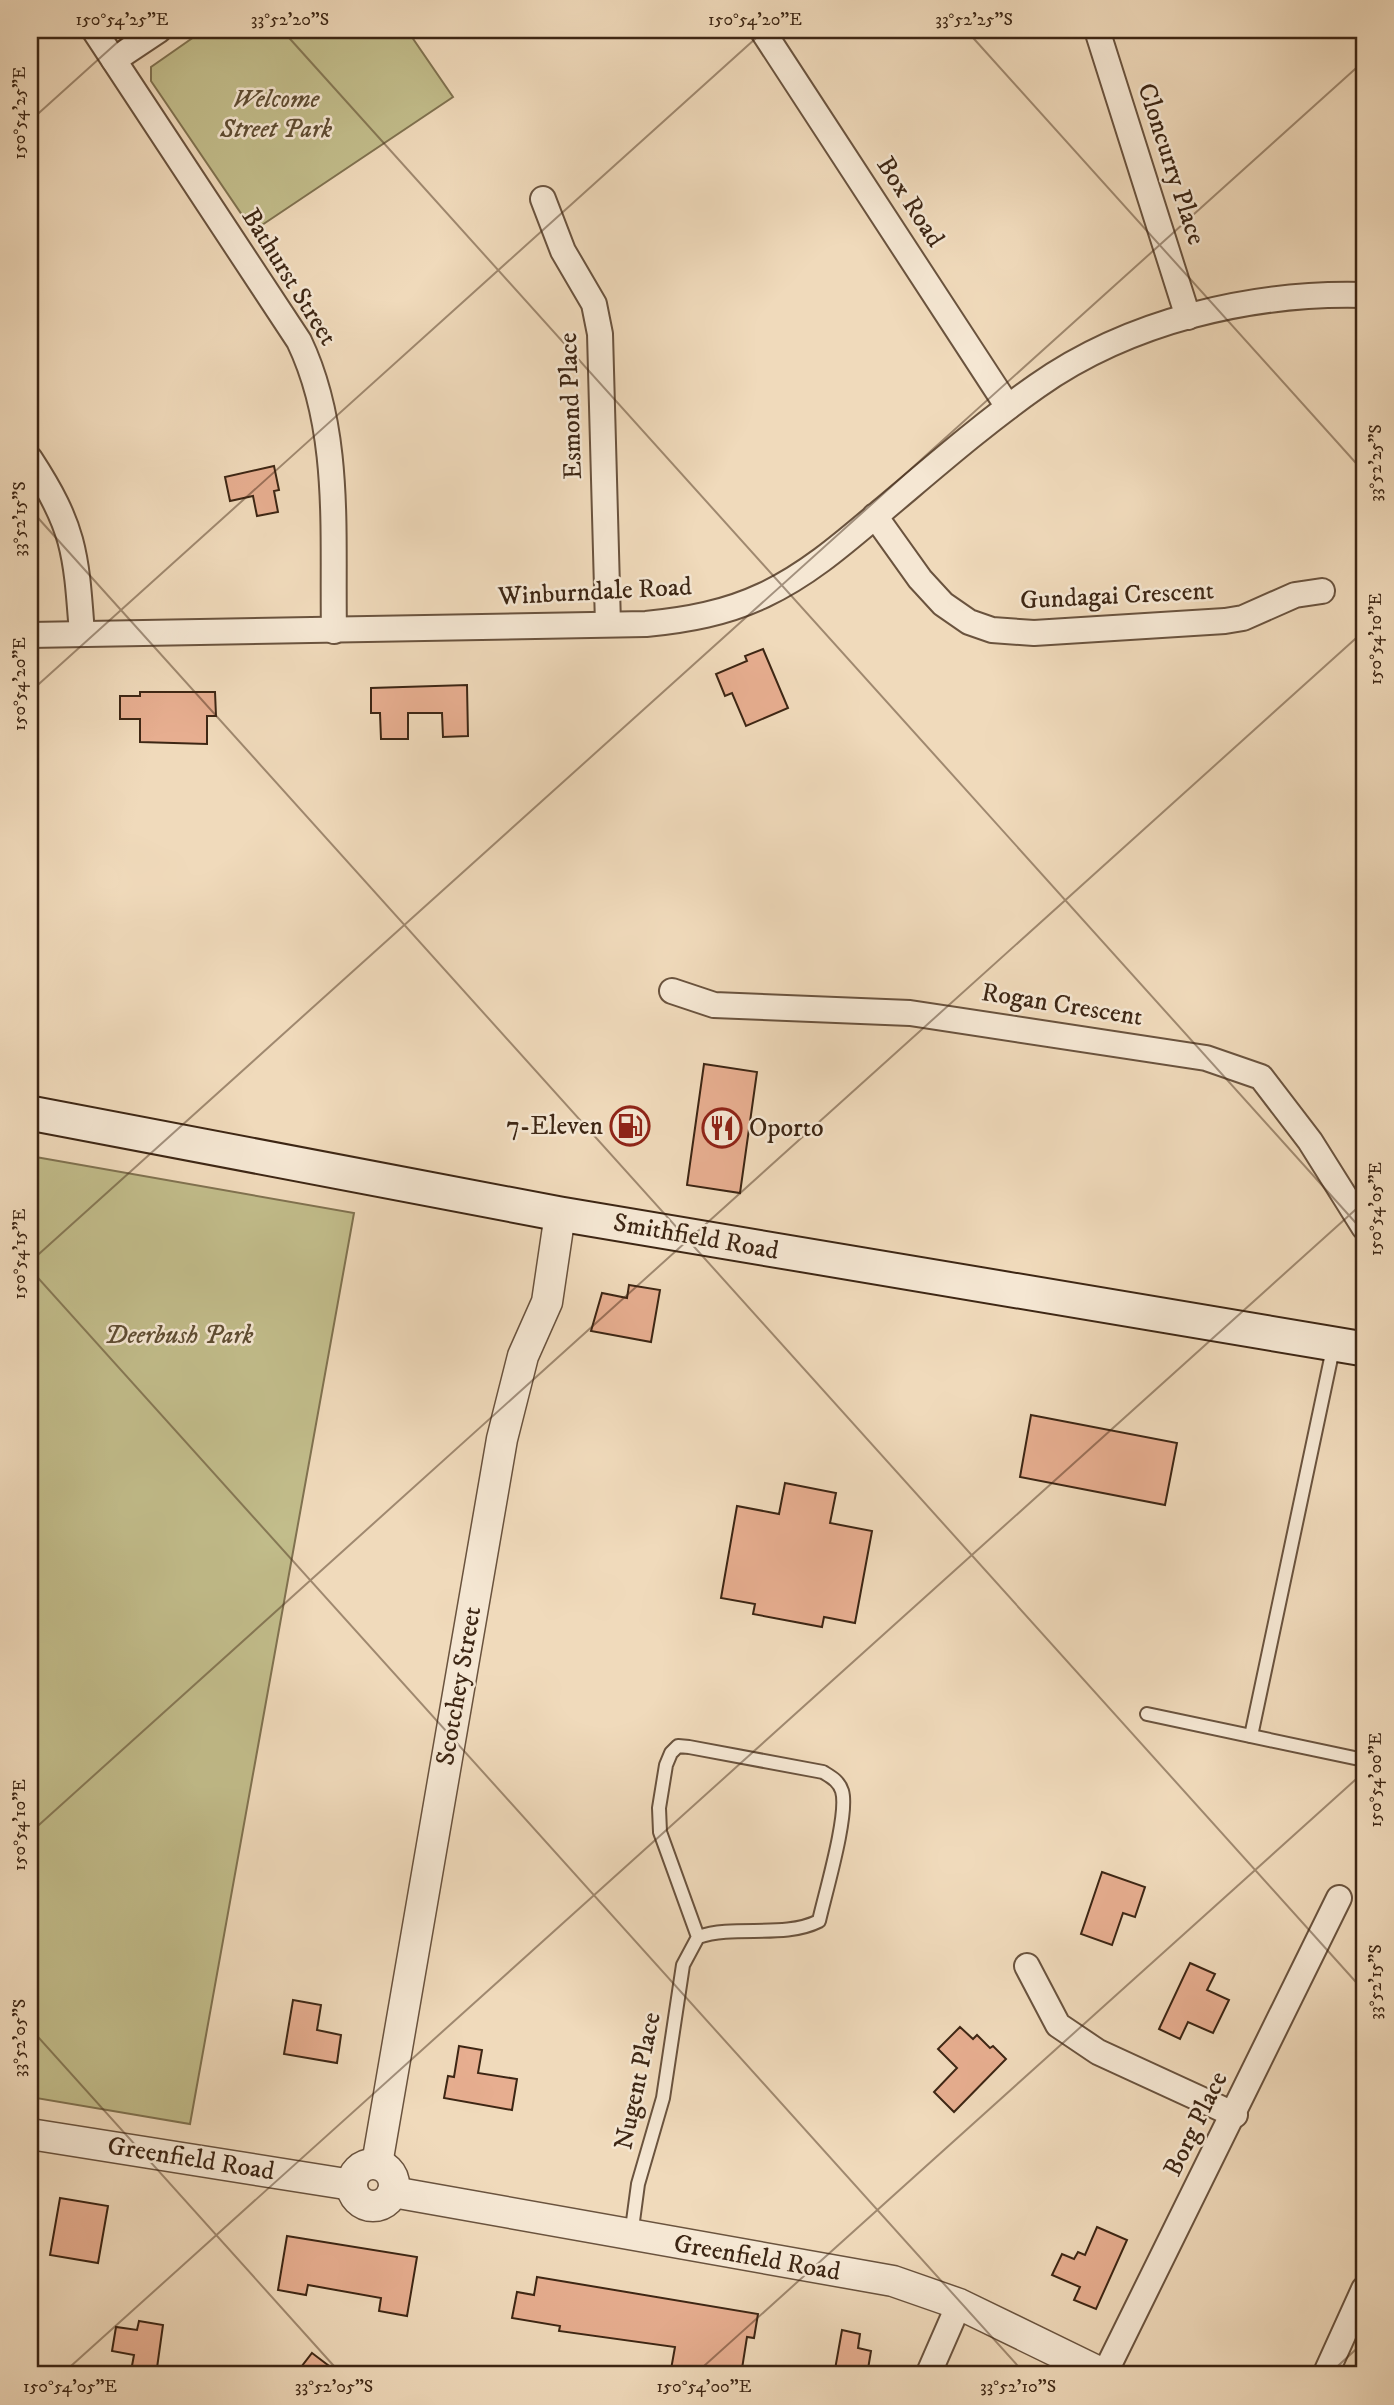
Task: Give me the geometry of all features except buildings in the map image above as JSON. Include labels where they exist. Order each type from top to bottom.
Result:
[{"type":"main road","name":"Smithfield Road","points":[[30,1113],[560,1214],[1349,1346]]},
{"type":"street","name":"Bathurst Street","points":[[94,30],[299,341],[309,362],[325,410],[330,450],[334,631]]},
{"type":"street","points":[[114,60],[159,30]]},
{"type":"street","name":"Box Road","points":[[762,30],[1008,407]]},
{"type":"street","name":"Cloncurry Place","points":[[1097,30],[1188,317]]},
{"type":"street","name":"Esmond Place","points":[[543,199],[563,251],[594,304],[600,334],[608,624]]},
{"type":"street","name":"Winburndale Road","points":[[30,635],[334,631],[608,624],[698,618],[749,602],[808,570],[1008,407],[1069,366],[1145,331],[1188,317],[1295,298],[1364,295]]},
{"type":"street","points":[[30,458],[57,500],[71,535],[76,558],[82,634]]},
{"type":"street","name":"Gundagai Crescent","points":[[875,516],[920,579],[943,604],[969,622],[992,630],[1034,633],[1225,621],[1243,618],[1295,595],[1322,592]]},
{"type":"street","name":"Rogan Crescent","points":[[672,991],[714,1005],[910,1013],[1206,1058],[1261,1077],[1310,1141],[1364,1227]]},
{"type":"street","name":"Scotchey Street","points":[[377,2164],[502,1439],[523,1356],[547,1302],[560,1214]]},
{"type":"street","name":"Borg Place","points":[[1104,2375],[1235,2115],[1339,1899]]},
{"type":"street","points":[[1027,1966],[1058,2025],[1098,2052],[1235,2115]]},
{"type":"street","name":"Greenfield Road","points":[[30,2134],[352,2185]]},
{"type":"street","points":[[377,2164],[391,2175],[393,2192],[381,2204],[366,2205],[355,2195],[352,2185],[358,2169],[377,2164]]},
{"type":"street","name":"Greenfield Road","points":[[393,2192],[893,2281],[959,2304],[1104,2375]]},
{"type":"street","points":[[1325,2375],[1364,2289]]},
{"type":"street","points":[[928,2375],[959,2304]]},
{"type":"lane","points":[[1251,1736],[1349,1346]]},
{"type":"lane","points":[[1147,1714],[1364,1760]]},
{"type":"lane","points":[[678,1746],[689,1747],[823,1772],[837,1782],[843,1793],[842,1818],[820,1921],[785,1928],[724,1930],[698,1937],[660,1832],[659,1808],[671,1753],[678,1746]]},
{"type":"lane","name":"Nugent Place","points":[[631,2236],[638,2184],[663,2098],[683,1965],[698,1937]]},
{"type":"lane","points":[[1359,2375],[1364,2364]]},
{"type":"green space","name":"Welcome Street Park","points":[[204,30],[407,30],[453,97],[253,231],[151,81],[151,67]]},
{"type":"green space","name":"Deerbush Park","points":[[30,1156],[354,1213],[190,2124],[30,2097]]},
{"type":"place","name":"7-Eleven","points":[[630,1126]]},
{"type":"place","name":"Oporto","points":[[722,1128]]}]
